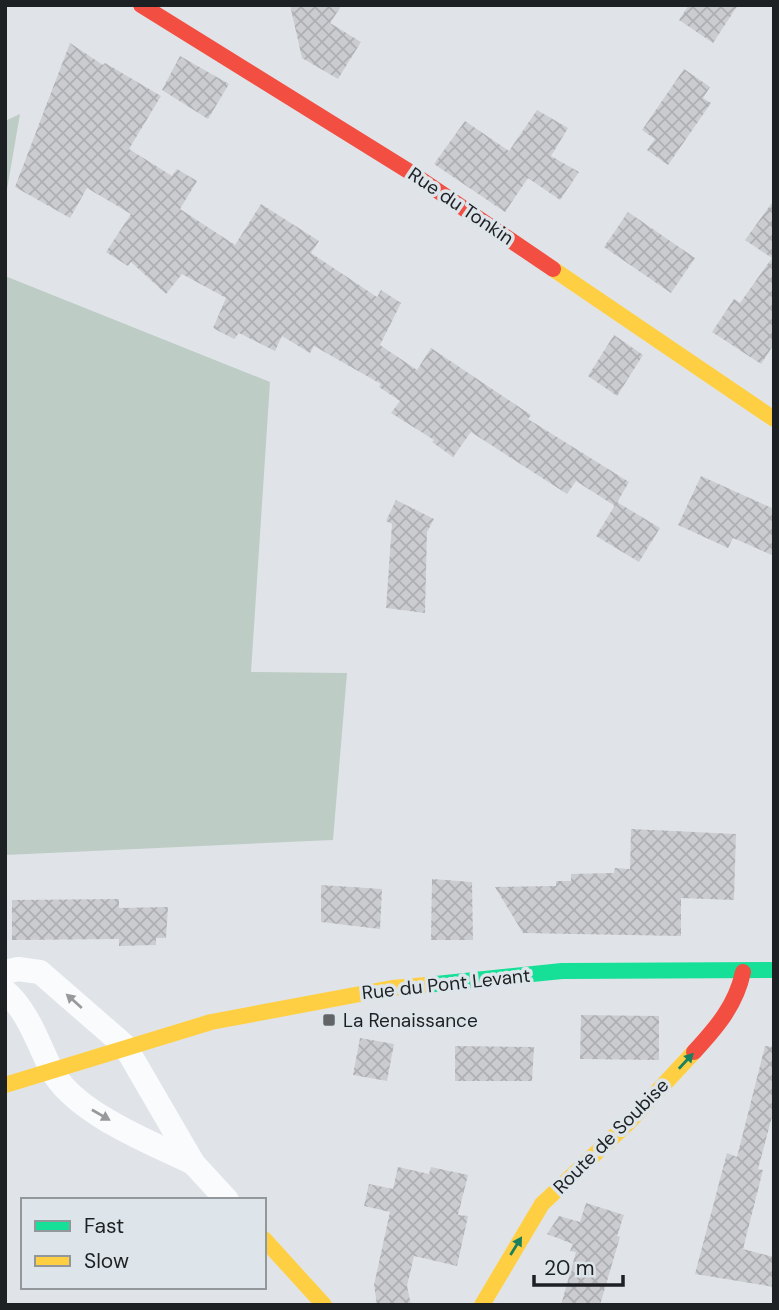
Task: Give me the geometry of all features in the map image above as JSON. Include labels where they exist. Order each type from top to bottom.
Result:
[{"type":"street","name":"Rue du Tonkin","points":[[141,5],[410,172],[774,419]]},
{"type":"street","points":[[5,972],[18,969],[40,972],[125,1046],[193,1163],[226,1198]]},
{"type":"street","name":"Rue du Pont Levant","points":[[5,1085],[125,1046],[211,1022],[391,988],[562,971],[774,970]]},
{"type":"street","name":"Route de Soubise","points":[[482,1305],[542,1204],[628,1123],[716,1028],[738,994],[743,972]]},
{"type":"street","points":[[5,991],[15,1000],[44,1050],[52,1070],[80,1102],[193,1163]]},
{"type":"street","points":[[266,1241],[324,1305]]},
{"type":"shaded area","points":[[20,114],[5,201],[5,121]]},
{"type":"shaded area","points":[[5,276],[270,382],[251,672],[347,673],[333,840],[5,855]]},
{"type":"building","points":[[290,5],[342,5],[330,23],[361,42],[338,79],[302,58]]},
{"type":"building","points":[[689,5],[738,5],[713,43],[679,20]]},
{"type":"building","points":[[70,43],[103,65],[105,63],[161,96],[129,149],[172,176],[177,169],[197,181],[180,209],[235,245],[261,204],[319,241],[311,253],[377,297],[381,290],[401,303],[380,345],[417,370],[431,348],[531,415],[528,419],[629,482],[615,506],[576,481],[567,494],[471,432],[453,457],[432,442],[434,440],[391,413],[400,401],[379,387],[381,384],[314,346],[310,353],[282,336],[275,351],[239,333],[234,339],[213,328],[226,298],[182,274],[166,294],[131,262],[128,266],[106,252],[131,214],[87,188],[70,218],[15,187]]},
{"type":"building","points":[[180,56],[229,84],[208,119],[162,90]]},
{"type":"building","points":[[684,69],[710,87],[703,98],[711,103],[668,165],[647,150],[655,139],[642,130]]},
{"type":"building","points":[[537,110],[568,128],[551,156],[579,172],[560,200],[528,178],[505,212],[434,164],[465,121],[509,151]]},
{"type":"building","points":[[774,200],[774,344],[761,364],[712,332],[734,299],[740,303],[772,258],[745,240]]},
{"type":"building","points":[[628,212],[695,258],[671,293],[604,247]]},
{"type":"building","points":[[614,335],[643,355],[617,396],[588,376]]},
{"type":"building","points":[[701,476],[774,509],[774,556],[733,538],[728,548],[678,525]]},
{"type":"building","points":[[396,500],[434,519],[427,532],[425,613],[386,608],[392,524],[386,521]]},
{"type":"building","points":[[617,502],[660,528],[639,562],[596,536]]},
{"type":"building","points":[[631,829],[736,834],[734,900],[681,898],[681,936],[523,933],[495,887],[556,886],[556,881],[571,881],[571,874],[614,873],[615,868],[630,869]]},
{"type":"building","points":[[432,879],[472,882],[473,940],[431,940]]},
{"type":"building","points":[[321,885],[382,889],[380,929],[321,922]]},
{"type":"building","points":[[119,899],[119,908],[168,907],[166,938],[156,938],[156,945],[119,946],[119,939],[12,940],[12,900]]},
{"type":"building","points":[[581,1015],[659,1016],[659,1060],[580,1059]]},
{"type":"building","points":[[360,1038],[394,1044],[387,1081],[353,1075]]},
{"type":"building","points":[[455,1046],[534,1047],[532,1081],[455,1081]]},
{"type":"building","points":[[765,1046],[774,1047],[774,1109],[758,1169],[763,1170],[743,1249],[774,1257],[774,1287],[695,1274],[727,1153],[737,1157]]},
{"type":"building","points":[[398,1167],[429,1174],[431,1167],[468,1175],[458,1215],[468,1216],[457,1266],[414,1256],[407,1286],[411,1305],[377,1305],[374,1285],[390,1212],[364,1206],[369,1184],[393,1189]]},
{"type":"building","points":[[586,1203],[624,1215],[617,1236],[620,1237],[600,1305],[561,1305],[576,1252],[570,1251],[573,1244],[547,1234],[559,1216],[580,1222]]},
{"type":"traffic: fast","points":[[426,985],[562,971],[774,970]]},
{"type":"traffic: slow","points":[[553,269],[774,419]]},
{"type":"traffic: slow","points":[[5,1085],[211,1022],[392,988],[426,985]]},
{"type":"traffic: slow","points":[[482,1305],[542,1204],[628,1123],[694,1052]]},
{"type":"traffic: slow","points":[[266,1241],[324,1305]]},
{"type":"traffic: jam","points":[[141,5],[410,172],[553,269]]},
{"type":"traffic: jam","points":[[694,1052],[724,1015],[736,995],[743,972]]},
{"type":"place","name":"La Renaissance","points":[[329,1020]]}]
